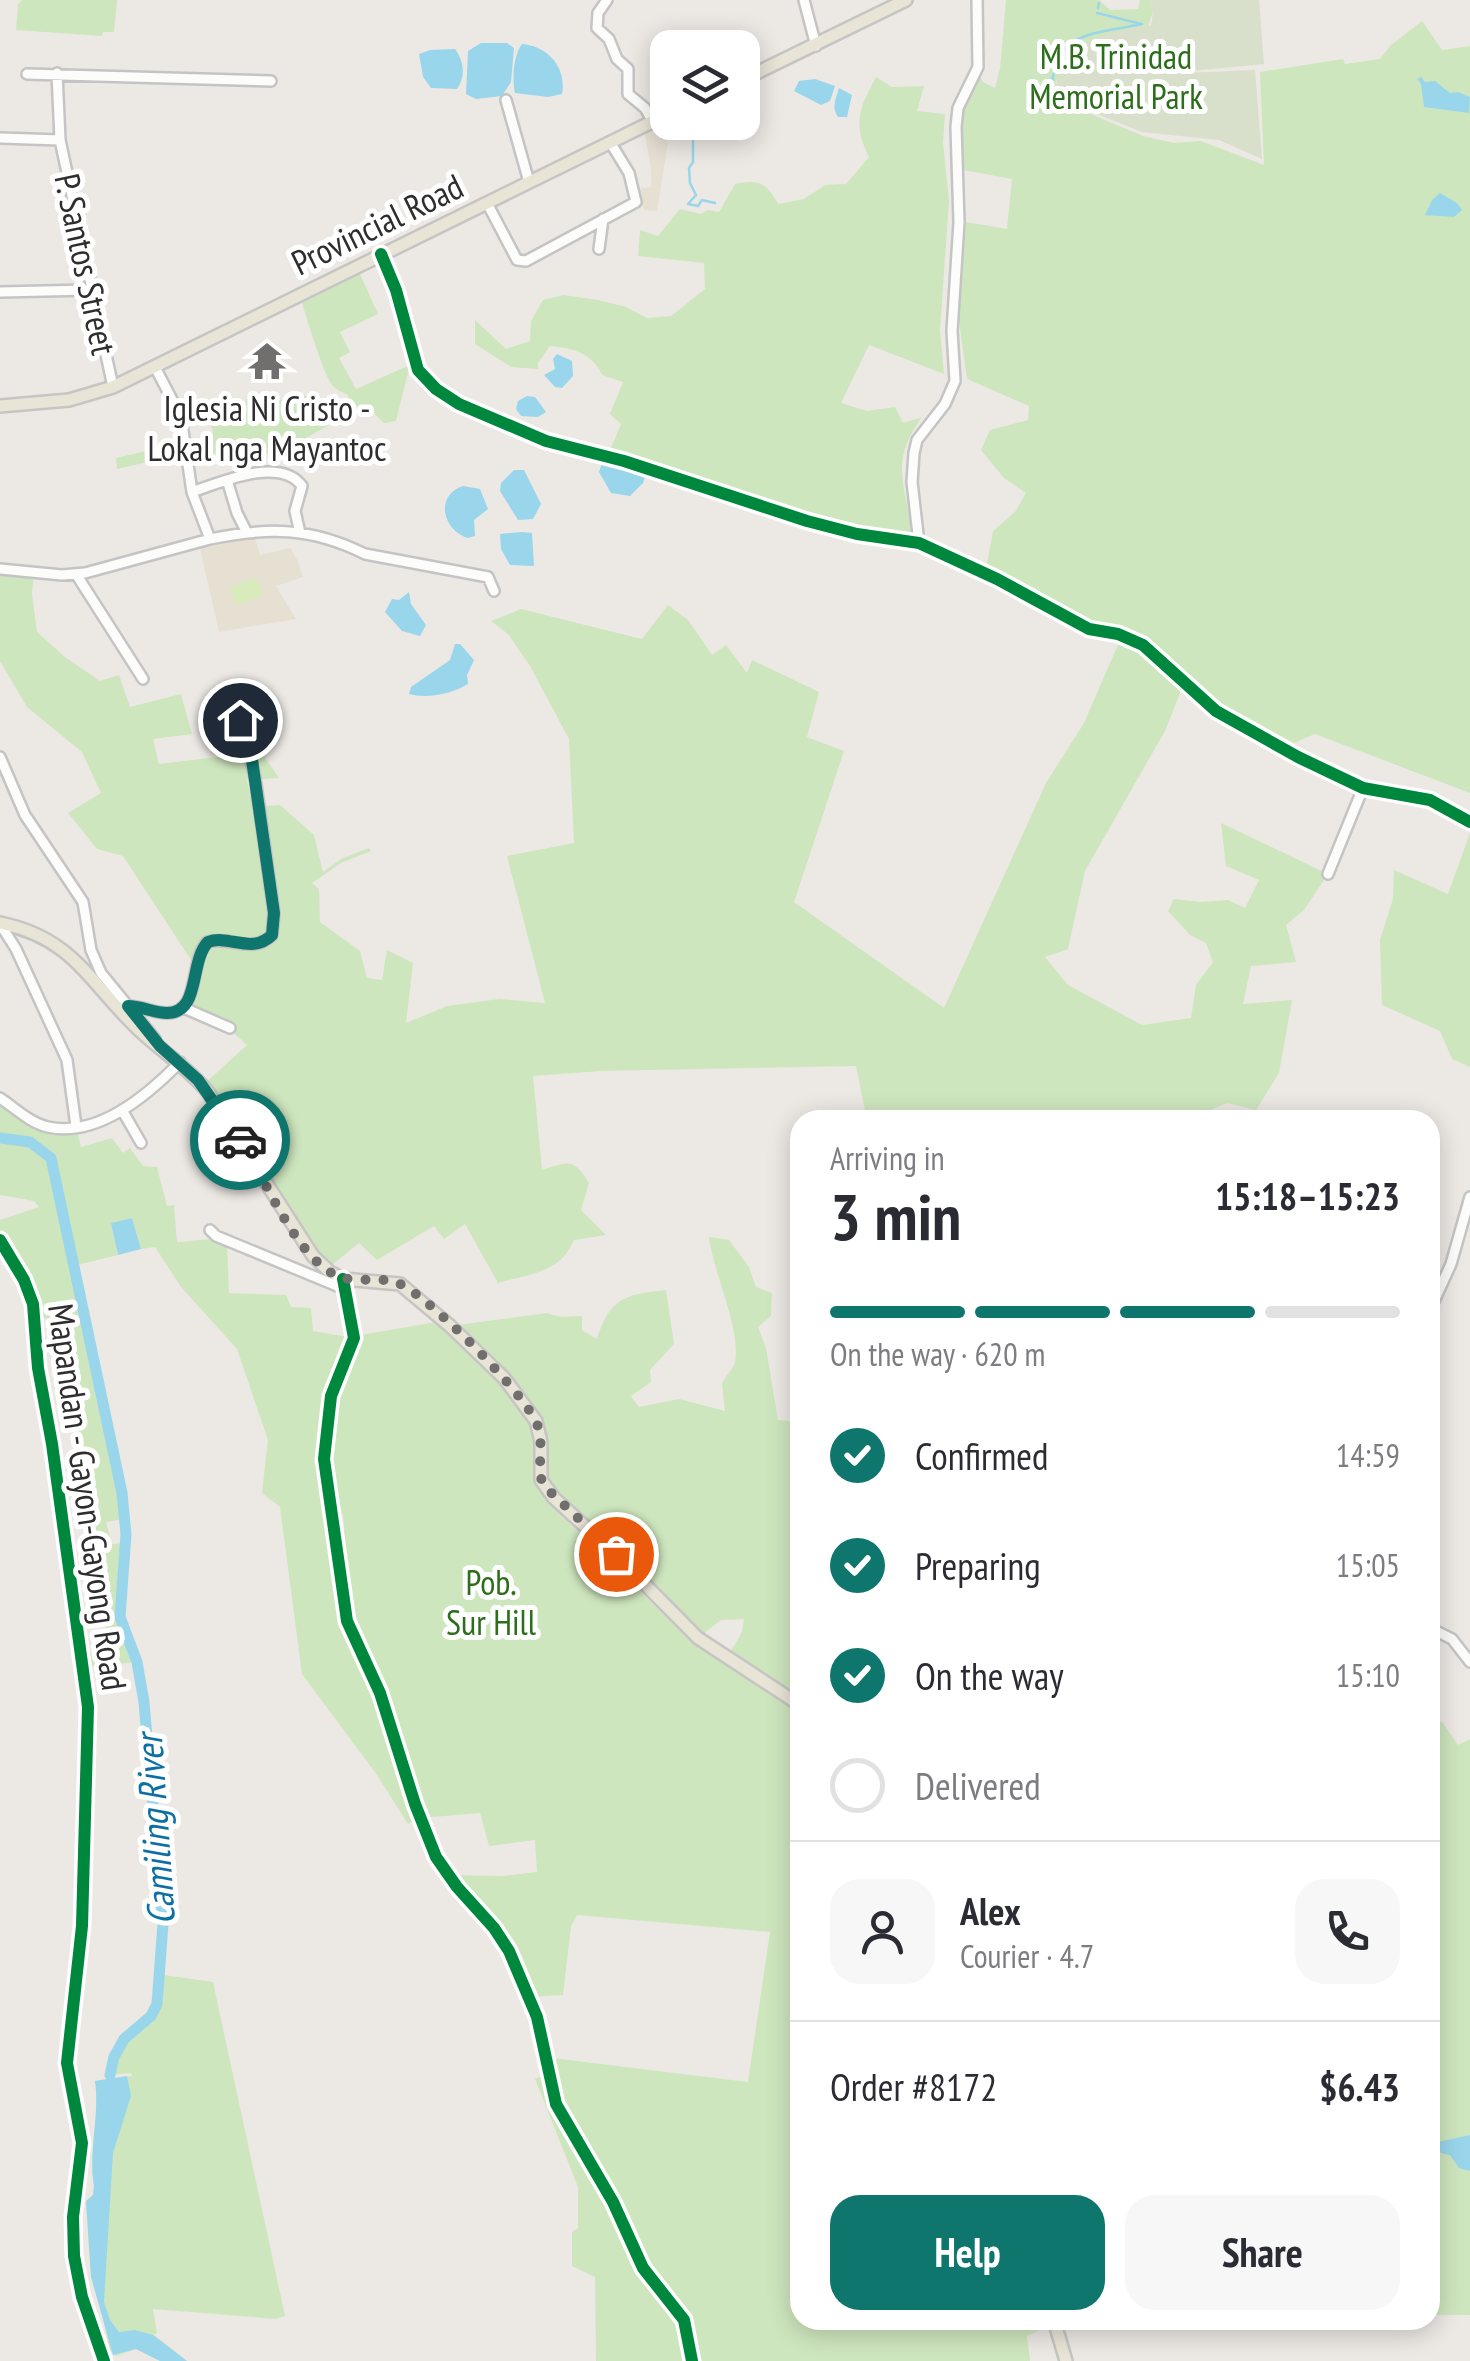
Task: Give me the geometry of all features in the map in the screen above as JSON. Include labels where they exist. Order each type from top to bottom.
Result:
[{"type":"main road","points":[[760,72],[906,0]]},
{"type":"main road","name":"Provincial Road","points":[[0,406],[69,400],[113,387],[650,123]]},
{"type":"main road","points":[[0,924],[31,930],[62,947],[141,1032],[180,1062],[208,1092],[305,1247],[330,1272],[345,1284],[400,1284],[504,1378],[536,1421],[541,1442],[541,1480],[554,1498],[616,1554],[698,1638],[790,1699]]},
{"type":"main road","points":[[1057,2330],[1066,2361]]},
{"type":"street","points":[[607,0],[598,13],[596,28],[608,37],[617,59],[628,69],[628,94],[650,117]]},
{"type":"street","points":[[804,0],[816,46]]},
{"type":"street","points":[[919,543],[912,482],[914,453],[955,381],[952,331],[958,222],[956,128],[958,108],[979,60],[977,0]]},
{"type":"street","name":"P. Santos Street","points":[[57,73],[60,140],[113,387]]},
{"type":"street","points":[[26,74],[272,81]]},
{"type":"street","points":[[506,100],[529,182]]},
{"type":"street","points":[[0,138],[60,140]]},
{"type":"street","points":[[487,202],[521,261],[636,202],[628,174],[610,142]]},
{"type":"street","points":[[599,249],[603,219]]},
{"type":"street","points":[[381,254],[418,370],[458,404],[546,441],[624,461],[800,519],[858,534],[919,543],[997,579],[1089,629],[1118,634],[1142,645],[1216,711],[1298,757],[1363,788],[1430,800],[1470,822]]},
{"type":"street","points":[[0,292],[90,290]]},
{"type":"street","points":[[156,367],[181,417],[192,492],[210,539]]},
{"type":"street","points":[[192,492],[263,473],[294,478],[302,486],[295,510],[300,533]]},
{"type":"street","points":[[227,480],[236,514],[246,531]]},
{"type":"street","points":[[0,569],[76,574],[210,539],[270,528],[347,545],[365,554],[488,578],[494,591]]},
{"type":"street","points":[[76,574],[143,679]]},
{"type":"street","points":[[184,1008],[198,956],[208,942],[221,939],[238,944],[262,943],[272,935],[274,927],[255,778],[236,692]]},
{"type":"street","points":[[0,757],[26,816],[84,902],[91,950],[101,972],[160,1046]]},
{"type":"street","points":[[1328,874],[1363,788]]},
{"type":"street","points":[[0,924],[16,949],[67,1060],[76,1126]]},
{"type":"street","points":[[128,1006],[163,1013],[184,1008],[230,1028]]},
{"type":"street","points":[[0,1098],[44,1126],[76,1126],[122,1110],[145,1096],[180,1062]]},
{"type":"street","points":[[122,1110],[142,1143]]},
{"type":"street","points":[[1440,1284],[1451,1264],[1470,1197]]},
{"type":"street","points":[[210,1230],[216,1236],[345,1284],[354,1338],[331,1396],[324,1459],[348,1621],[380,1693],[436,1857],[509,1951],[537,2017],[556,2104],[613,2202],[644,2268],[684,2320],[692,2361]]},
{"type":"street","name":"Mapandan - Gayon-Gayong Road","points":[[0,1240],[33,1304],[38,1368],[88,1707],[82,1926],[67,2063],[82,2143],[73,2217],[74,2256],[82,2297],[104,2361]]},
{"type":"street","points":[[1440,1633],[1452,1639],[1470,1662]]},
{"type":"shaded area","points":[[650,124],[650,140],[668,140],[657,211],[644,210],[641,188],[651,187],[651,170],[644,127]]},
{"type":"shaded area","points":[[253,531],[260,555],[290,548],[298,561],[303,577],[276,586],[296,619],[219,632],[199,544]]},
{"type":"green space","points":[[22,0],[117,0],[114,32],[103,32],[102,36],[16,30],[18,4]]},
{"type":"green space","points":[[1006,0],[1099,0],[1110,10],[1138,9],[1140,0],[1149,0],[1153,12],[1148,26],[1074,47],[1056,81],[1055,99],[1143,136],[1174,143],[1201,141],[1264,165],[1260,72],[1343,59],[1345,64],[1380,59],[1391,45],[1422,21],[1442,50],[1470,46],[1470,793],[1315,734],[1294,743],[1184,683],[1165,731],[1085,871],[1068,949],[1045,957],[1068,985],[1142,1025],[1191,1018],[1196,985],[1213,962],[1206,943],[1190,935],[1168,911],[1174,899],[1228,900],[1245,908],[1259,880],[1226,866],[1221,823],[1328,874],[1304,910],[1286,925],[1296,962],[1251,966],[1243,1004],[1292,1000],[1279,1073],[1256,1110],[1227,1103],[1210,1110],[865,1110],[856,1066],[533,1076],[542,1170],[564,1164],[579,1169],[589,1183],[581,1210],[606,1235],[574,1240],[552,1266],[498,1283],[465,1224],[444,1239],[434,1226],[377,1260],[359,1243],[327,1269],[203,1085],[247,1045],[227,1027],[184,1008],[195,966],[123,856],[97,849],[68,813],[101,793],[82,752],[27,707],[0,661],[0,569],[34,572],[32,594],[37,632],[100,681],[119,675],[130,707],[181,694],[192,734],[153,739],[159,764],[251,753],[264,756],[279,778],[247,780],[253,807],[280,805],[314,835],[323,872],[341,859],[369,848],[371,851],[341,863],[312,883],[319,889],[320,922],[360,951],[367,978],[382,980],[387,950],[413,963],[406,1023],[447,1006],[499,999],[545,1003],[507,856],[574,843],[569,739],[530,666],[508,634],[491,621],[521,609],[642,639],[668,605],[688,620],[712,655],[726,645],[747,673],[752,660],[819,692],[807,737],[844,751],[794,902],[944,1008],[1046,783],[1084,723],[1120,640],[1118,634],[1143,645],[1178,676],[1148,640],[1115,626],[1083,619],[986,569],[993,531],[1015,512],[1026,493],[1004,478],[981,450],[990,430],[1028,420],[1029,406],[967,379],[959,321],[966,222],[1007,229],[1012,179],[958,169],[958,111],[977,72],[983,82],[995,88]]},
{"type":"green space","name":"M.B. Trinidad Memorial Park","points":[[1149,0],[1259,0],[1264,64],[1160,74],[1255,70],[1262,159],[1219,140],[1142,132],[1055,97],[1064,63],[1082,44],[1142,25],[1151,26],[1153,12]]},
{"type":"green space","points":[[876,77],[892,87],[924,86],[917,111],[945,114],[943,143],[949,201],[940,330],[944,374],[869,345],[841,403],[867,411],[895,407],[903,423],[922,417],[911,434],[902,464],[912,540],[704,487],[609,453],[621,424],[610,414],[623,382],[602,375],[587,357],[566,348],[550,346],[538,369],[511,367],[475,344],[475,320],[506,349],[530,341],[531,321],[543,300],[564,295],[626,307],[647,318],[671,316],[705,289],[704,263],[638,256],[640,230],[658,236],[680,209],[701,214],[707,210],[719,212],[735,184],[761,184],[778,204],[804,199],[825,185],[846,184],[869,157],[859,126],[865,99]]},
{"type":"green space","points":[[360,274],[378,314],[340,332],[350,352],[339,358],[356,389],[410,365],[396,421],[384,423],[370,409],[359,408],[276,455],[243,450],[190,459],[187,443],[211,437],[209,423],[216,421],[220,409],[236,407],[247,412],[246,399],[268,395],[273,403],[298,393],[337,405],[348,404],[348,395],[330,382],[302,303]]},
{"type":"green space","points":[[180,443],[182,454],[117,469],[116,458]]},
{"type":"green space","points":[[257,578],[263,596],[236,605],[230,587]]},
{"type":"green space","points":[[1470,833],[1470,1067],[1452,1059],[1440,1031],[1382,1005],[1380,940],[1393,899],[1394,870],[1448,894]]},
{"type":"green space","name":"Pob. Sur Hill","points":[[0,1098],[44,1125],[76,1126],[81,1147],[112,1138],[123,1153],[130,1148],[143,1166],[157,1167],[167,1206],[174,1205],[177,1242],[227,1242],[229,1293],[286,1295],[291,1307],[311,1308],[313,1331],[354,1338],[331,1402],[327,1440],[333,1508],[349,1585],[343,1516],[332,1478],[330,1438],[341,1380],[361,1335],[442,1321],[496,1375],[531,1422],[537,1474],[547,1502],[700,1649],[712,1648],[727,1658],[742,1632],[744,1619],[721,1620],[698,1638],[553,1497],[542,1477],[540,1432],[529,1409],[498,1371],[450,1326],[547,1313],[582,1316],[582,1330],[597,1339],[608,1314],[621,1301],[666,1290],[674,1344],[650,1370],[651,1382],[631,1396],[639,1407],[679,1399],[725,1411],[722,1383],[734,1365],[736,1348],[709,1237],[729,1240],[749,1267],[756,1287],[772,1293],[771,1316],[758,1327],[766,1348],[778,1420],[790,1421],[790,2330],[1040,2330],[1027,2336],[1030,2361],[596,2361],[595,2277],[572,2266],[572,2232],[578,2228],[578,2187],[535,2079],[548,2074],[544,2057],[748,2082],[770,1932],[577,1915],[571,1926],[563,1995],[529,1997],[504,1944],[447,1875],[537,1872],[535,1840],[489,1846],[480,1813],[420,1818],[408,1824],[302,1674],[280,1507],[262,1493],[268,1440],[237,1349],[181,1287],[155,1247],[141,1249],[132,1218],[111,1223],[118,1255],[73,1266],[122,1493],[125,1519],[106,1522],[112,1544],[125,1543],[120,1617],[137,1662],[82,1667],[78,1630],[87,1633],[88,1653],[105,1652],[105,1589],[89,1531],[89,1513],[79,1511],[74,1467],[76,1422],[61,1418],[62,1367],[78,1365],[78,1355],[60,1354],[61,1317],[35,1319],[31,1295],[0,1243],[0,1220],[39,1207],[34,1201],[0,1195]]},
{"type":"green space","points":[[1440,1722],[1458,1745],[1470,1739],[1470,2315],[1440,2315]]},
{"type":"green space","points":[[163,1924],[164,1975],[213,1982],[285,2316],[276,2319],[153,2309],[157,2333],[154,2335],[187,2361],[160,2361],[136,2349],[116,2356],[110,2351],[91,2277],[86,2201],[93,2195],[94,2186],[95,2081],[132,2076],[110,2075],[124,2039],[150,2016],[156,2004]]},
{"type":"water","points":[[481,43],[507,43],[514,48],[511,82],[502,96],[476,99],[466,94],[468,51]]},
{"type":"water","points":[[522,44],[540,49],[554,60],[562,76],[562,94],[548,97],[515,93],[514,68]]},
{"type":"water","points":[[455,49],[463,69],[457,89],[431,88],[423,77],[419,54]]},
{"type":"water","points":[[1421,77],[1425,82],[1435,81],[1450,93],[1470,97],[1469,113],[1424,107],[1417,79]]},
{"type":"water","points":[[815,79],[835,86],[830,101],[821,105],[794,91],[799,81]]},
{"type":"water","points":[[839,88],[852,95],[847,117],[838,117],[835,110]]},
{"type":"water","points":[[1440,193],[1462,210],[1454,217],[1425,215]]},
{"type":"water","points":[[557,354],[572,361],[573,376],[562,388],[555,387],[544,375],[555,369],[553,359]]},
{"type":"water","points":[[535,397],[546,412],[538,417],[521,416],[516,409],[518,401]]},
{"type":"water","points":[[607,461],[646,474],[643,483],[630,496],[611,493],[599,472]]},
{"type":"water","points":[[514,470],[524,470],[541,504],[533,519],[518,520],[500,491],[501,483]]},
{"type":"water","points":[[463,486],[480,489],[488,509],[474,520],[475,536],[468,538],[453,528],[445,513],[448,497]]},
{"type":"water","points":[[532,533],[534,566],[510,565],[501,549],[500,534]]},
{"type":"water","points":[[409,592],[411,604],[426,625],[420,636],[402,631],[385,612],[392,599],[399,600]]},
{"type":"water","points":[[455,644],[460,644],[474,660],[467,675],[468,684],[439,695],[409,694],[411,687],[450,660]]},
{"type":"water","points":[[132,1218],[141,1249],[118,1255],[111,1223]]},
{"type":"water","points":[[127,2076],[131,2096],[113,2153],[104,2302],[119,2332],[135,2330],[153,2335],[187,2361],[160,2361],[136,2349],[113,2355],[91,2277],[86,2201],[93,2195],[94,2186],[95,2081]]},
{"type":"water","points":[[1470,2135],[1470,2171],[1459,2168],[1450,2155],[1441,2153],[1440,2142]]},
{"type":"waterway","points":[[1098,8],[1099,3]]},
{"type":"waterway","points":[[1097,13],[1141,24]]},
{"type":"waterway","points":[[1051,94],[1059,58],[1067,47],[1091,34],[1142,24]]},
{"type":"waterway","points":[[693,140],[693,162],[689,168],[696,195],[688,204],[698,206],[702,200],[715,203]]},
{"type":"waterway","name":"Camiling River","points":[[0,1138],[30,1142],[51,1158],[122,1493],[126,1534],[120,1617],[137,1662],[144,1702],[163,1924],[157,2004],[151,2016],[124,2039],[110,2075]]},
{"type":"cycle path","points":[[381,254],[396,290],[418,370],[436,389],[459,404],[546,441],[624,461],[807,521],[857,534],[919,543],[997,579],[1089,629],[1118,634],[1143,645],[1216,711],[1298,757],[1363,788],[1430,800],[1470,822]]},
{"type":"cycle path","points":[[0,1240],[33,1304],[38,1368],[88,1707],[82,1926],[67,2063],[82,2143],[73,2217],[74,2256],[82,2297],[104,2361]]},
{"type":"cycle path","points":[[343,1279],[354,1338],[331,1396],[324,1459],[347,1621],[380,1693],[436,1857],[509,1951],[537,2017],[556,2104],[613,2202],[643,2268],[684,2320],[692,2361]]},
{"type":"way so far","points":[[240,1140],[305,1247],[323,1266],[350,1280],[386,1280],[407,1288],[504,1378],[536,1421],[543,1485],[616,1554]]},
{"type":"place","name":"Iglesia Ni Cristo - Lokal nga Mayantoc","points":[[267,361]]},
{"type":"route","points":[[240,720],[255,778],[274,913],[272,935],[262,943],[246,945],[221,939],[208,942],[198,956],[188,1003],[178,1012],[128,1006],[160,1046],[190,1070],[240,1140]]}]
